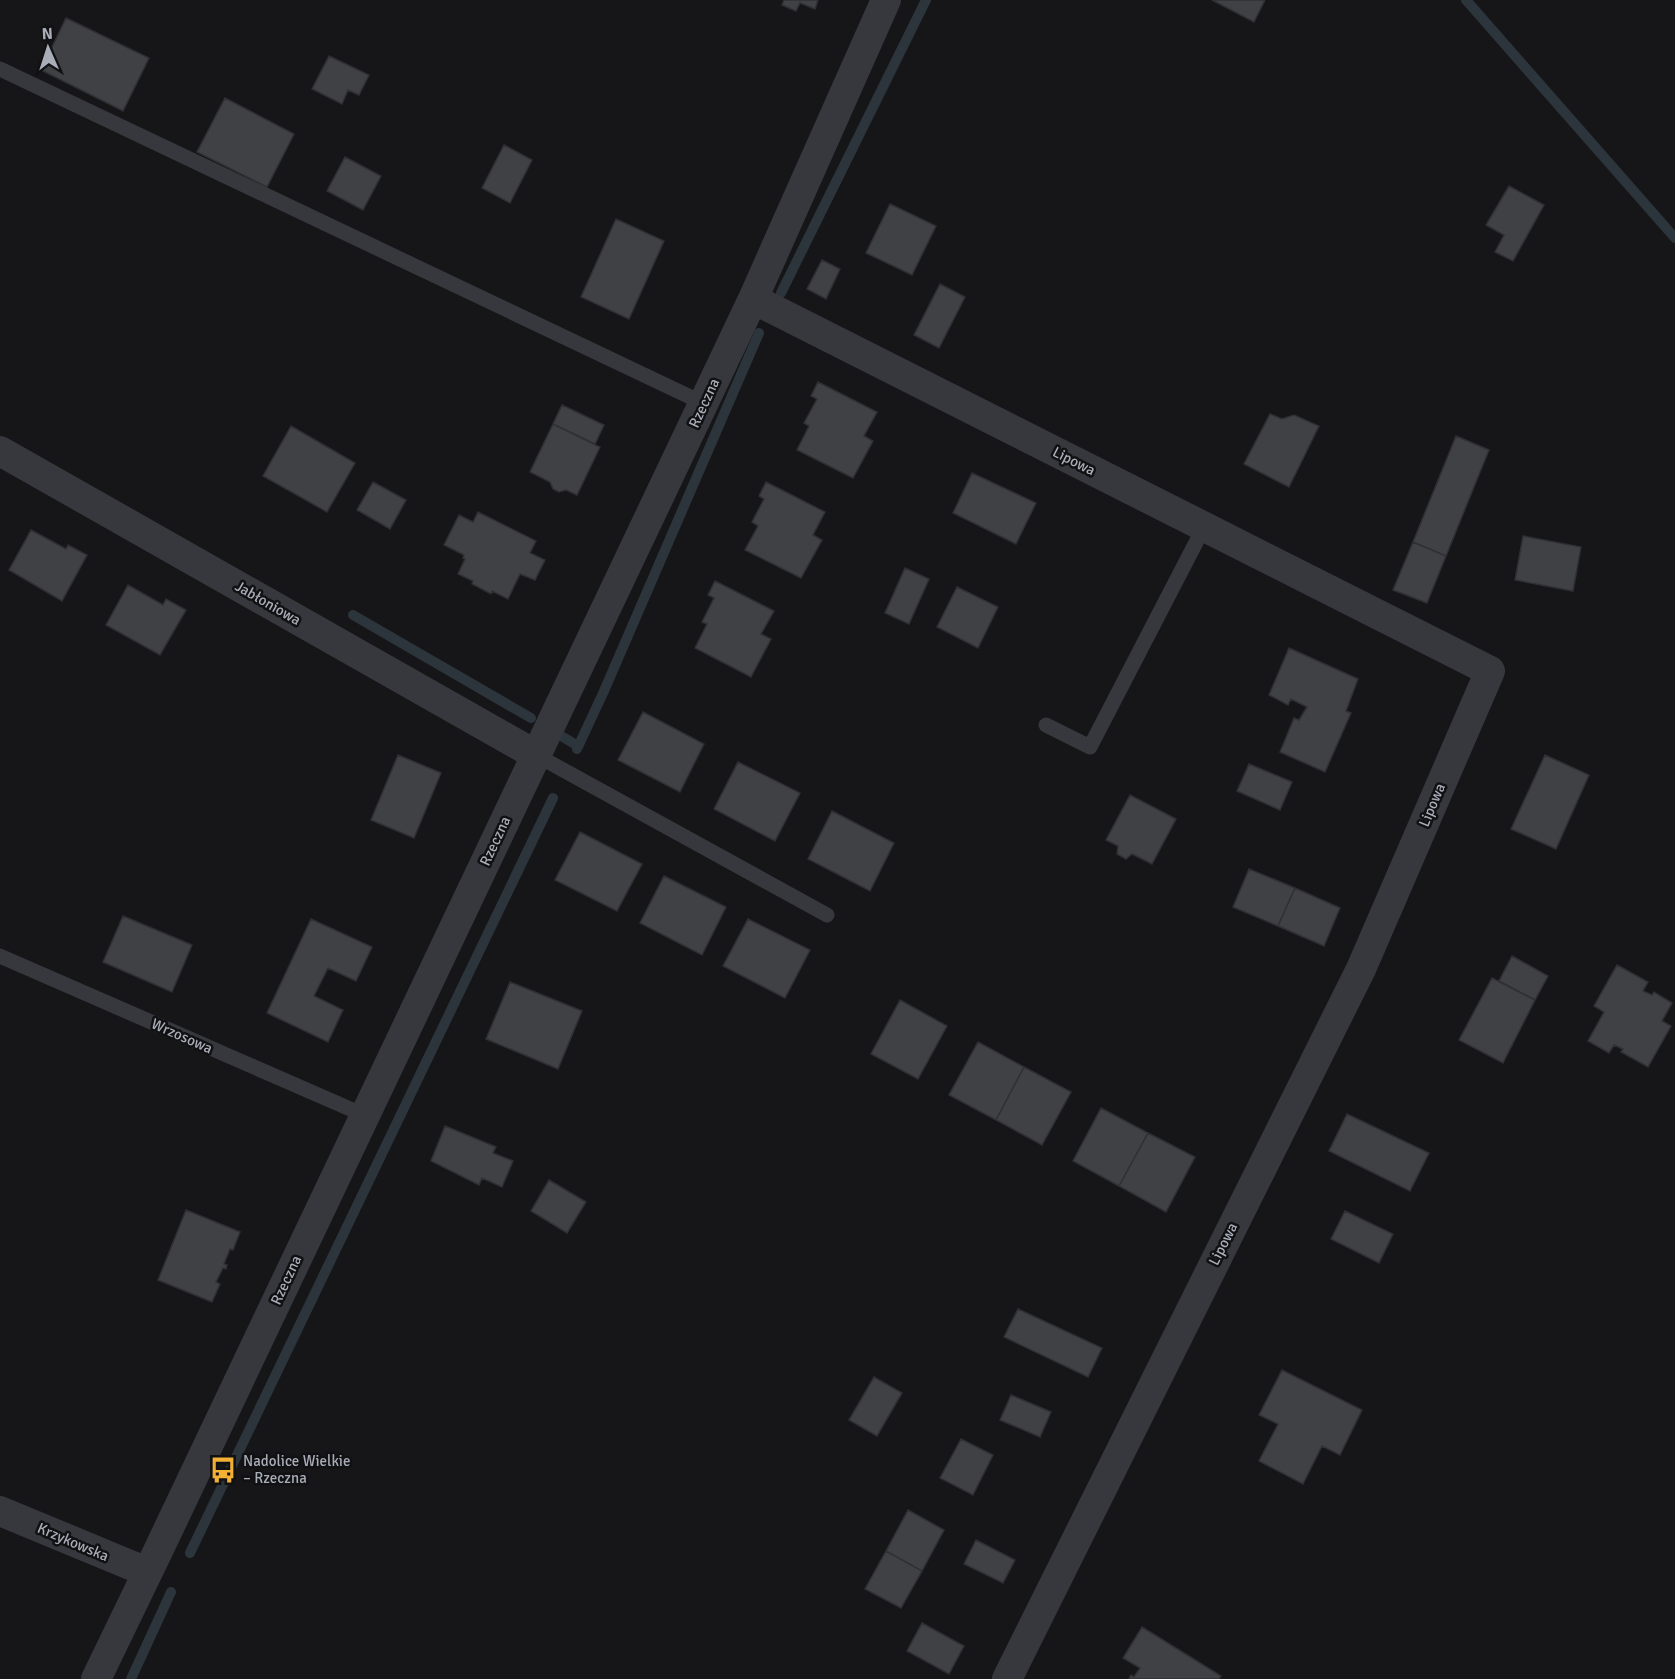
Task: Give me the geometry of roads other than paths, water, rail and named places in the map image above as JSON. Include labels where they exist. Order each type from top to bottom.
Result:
[{"type":"street","name":"Rzeczna","points":[[96,1679],[753,299],[886,0]]},
{"type":"street","name":"Lipowa","points":[[753,299],[1490,671],[1361,969],[1007,1679]]},
{"type":"street","name":"Jabłoniowa","points":[[0,451],[536,755]]},
{"type":"street","name":"Krzykowska","points":[[0,1511],[147,1572]]},
{"type":"lane","points":[[0,69],[703,403]]},
{"type":"lane","points":[[1046,725],[1090,747],[1204,527]]},
{"type":"lane","points":[[536,755],[827,915]]},
{"type":"lane","name":"Wrzosowa","points":[[0,956],[364,1115]]},
{"type":"waterway","points":[[781,293],[926,0]]},
{"type":"waterway","points":[[1466,0],[1675,238]]},
{"type":"waterway","points":[[577,749],[759,333]]},
{"type":"waterway","points":[[353,615],[531,718]]},
{"type":"waterway","points":[[563,737],[578,746]]},
{"type":"waterway","points":[[190,1553],[553,798]]},
{"type":"waterway","points":[[131,1679],[171,1592]]},
{"type":"place","name":"Nadolice Wielkie – Rzeczna","points":[[223,1470]]}]
